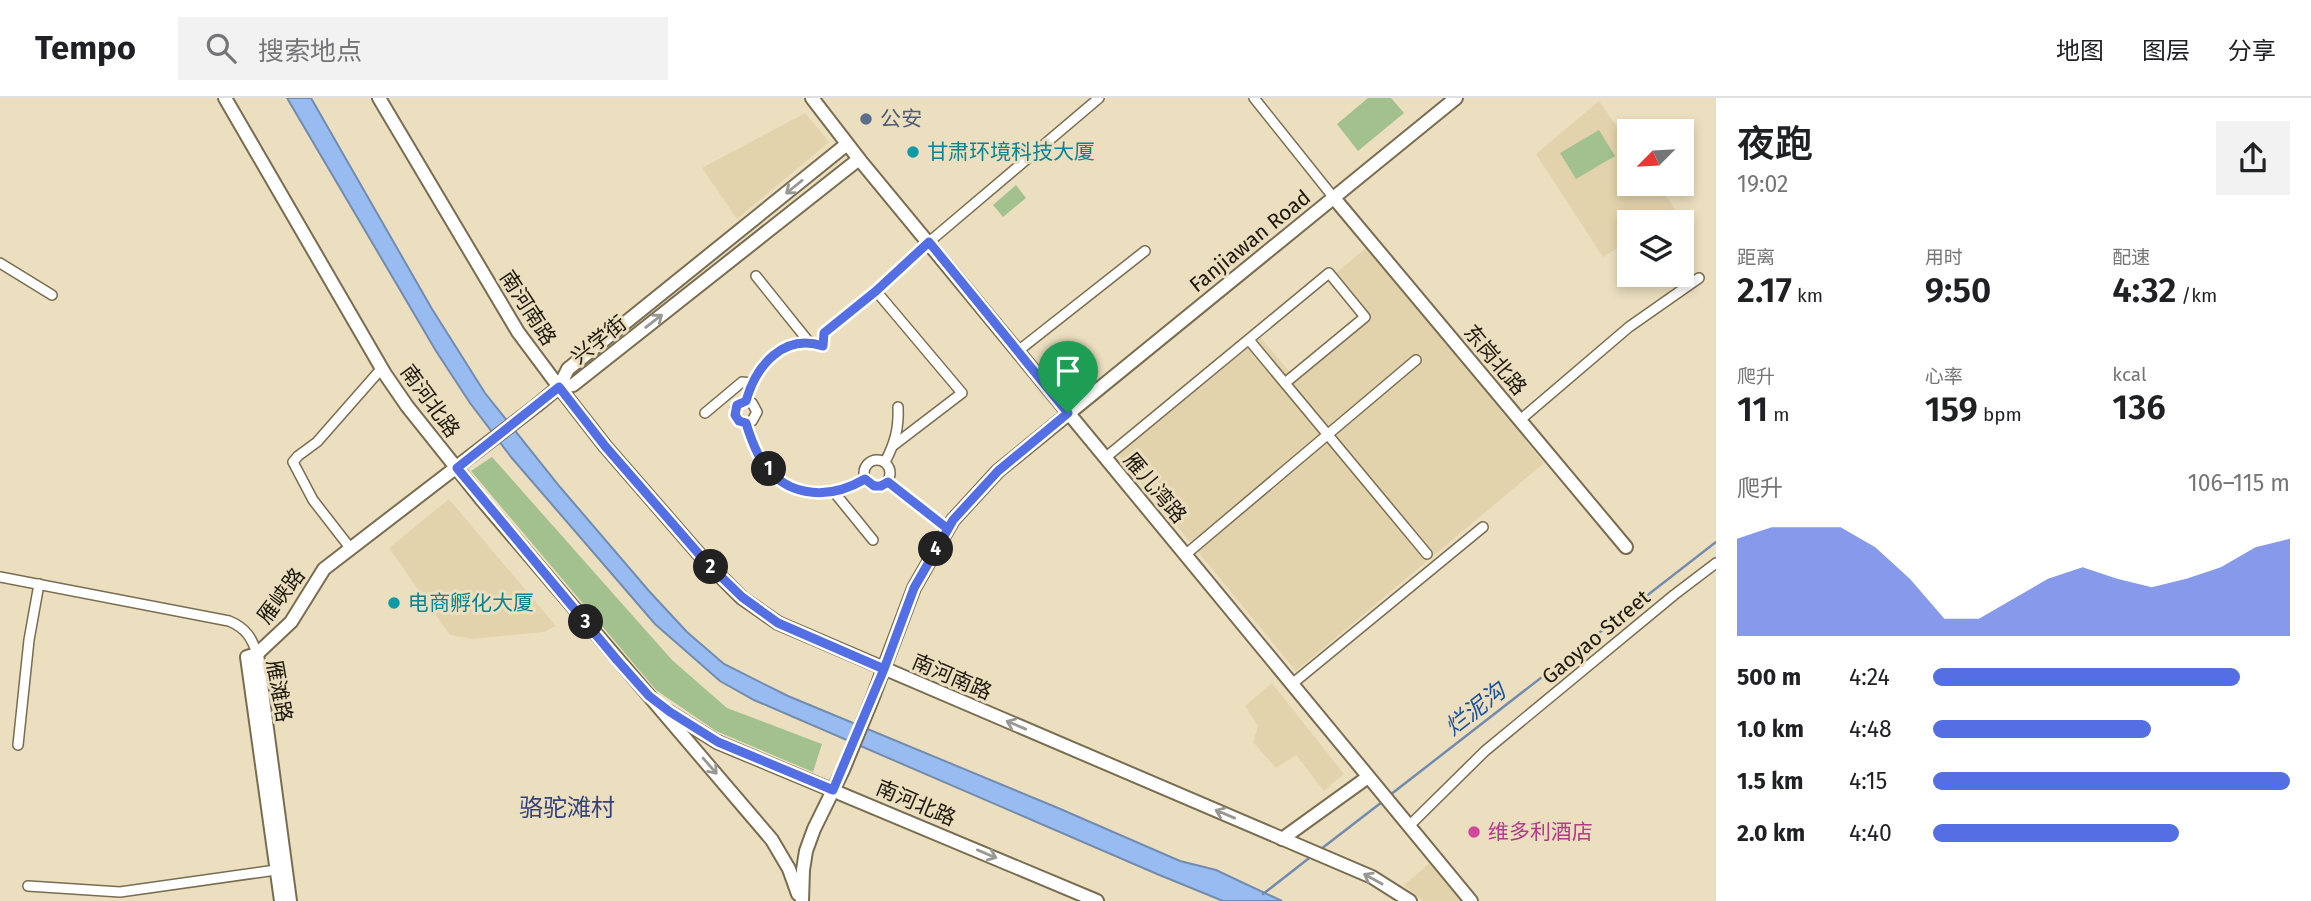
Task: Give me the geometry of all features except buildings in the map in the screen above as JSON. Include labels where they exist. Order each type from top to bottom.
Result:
[{"type":"street","name":"南河北路","points":[[225,98],[382,368],[407,406],[617,660],[772,840],[789,869],[801,901]]},
{"type":"street","name":"南河南路","points":[[379,98],[518,332],[605,446],[705,561],[742,597],[778,623],[1372,877],[1410,901]]},
{"type":"street","name":"雁儿湾路","points":[[812,98],[859,159],[1471,901]]},
{"type":"street","points":[[746,401],[759,369],[773,355],[790,346],[809,342],[823,346],[824,333],[1099,98]]},
{"type":"street","points":[[1254,98],[1334,198]]},
{"type":"street","name":"Fanjiawan Road","points":[[801,901],[806,851],[814,829],[873,697],[914,588],[953,520],[998,471],[1455,98]]},
{"type":"street","name":"兴学街","points":[[559,387],[568,369],[847,144]]},
{"type":"street","name":"兴学街","points":[[559,387],[573,385],[859,159]]},
{"type":"street","name":"东岗北路","points":[[1334,198],[1626,547]]},
{"type":"street","points":[[1018,351],[1145,251]]},
{"type":"street","points":[[0,263],[52,295]]},
{"type":"street","points":[[1105,458],[1329,273],[1365,317],[1285,383]]},
{"type":"street","points":[[757,276],[809,342]]},
{"type":"street","points":[[1520,420],[1629,327],[1699,278]]},
{"type":"street","points":[[876,291],[962,393],[894,445]]},
{"type":"street","points":[[1249,340],[1427,554]]},
{"type":"street","points":[[1185,555],[1416,360]]},
{"type":"street","points":[[351,549],[313,500],[293,462],[317,442],[382,368]]},
{"type":"street","points":[[705,413],[742,382],[752,383]]},
{"type":"street","name":"雁峡路","points":[[0,577],[229,621],[240,625],[252,638],[257,654],[291,622],[324,569],[559,387]]},
{"type":"street","points":[[746,423],[754,419],[757,412],[755,406],[746,401],[739,403],[735,412],[737,418],[746,423],[758,455],[780,482],[803,491],[834,492],[865,479]]},
{"type":"street","points":[[885,462],[894,445],[899,426],[898,407]]},
{"type":"street","points":[[870,462],[885,462],[891,471],[888,482],[881,486],[874,486],[865,479],[865,467],[870,462]]},
{"type":"street","points":[[888,482],[948,529]]},
{"type":"street","points":[[834,492],[873,540]]},
{"type":"street","points":[[1292,684],[1483,527]]},
{"type":"street","name":"Gaoyao Street","points":[[1409,826],[1485,751],[1716,563]]},
{"type":"street","points":[[18,745],[29,640],[39,584]]},
{"type":"street","name":"雁滩路","points":[[281,901],[247,657],[257,654],[290,901]]},
{"type":"street","name":"南河北路","points":[[649,696],[718,742],[1097,901]]},
{"type":"street","points":[[1285,840],[1370,779]]},
{"type":"street","points":[[28,886],[120,892],[276,870]]},
{"type":"shaded area","points":[[1599,101],[1617,127],[1617,196],[1666,196],[1676,210],[1617,210],[1617,248],[1603,257],[1536,154]]},
{"type":"shaded area","points":[[805,113],[829,142],[737,219],[702,168]]},
{"type":"shaded area","points":[[1366,248],[1544,463],[1296,671],[1111,446],[1253,329],[1290,372],[1359,315],[1330,278]]},
{"type":"shaded area","points":[[449,499],[556,626],[544,632],[473,639],[450,635],[389,548]]},
{"type":"shaded area","points":[[1272,683],[1344,774],[1324,791],[1296,755],[1276,768],[1253,742],[1258,726],[1245,706]]},
{"type":"shaded area","points":[[1430,863],[1461,901],[1423,901],[1404,885]]},
{"type":"green space","points":[[1368,98],[1391,98],[1404,113],[1358,151],[1337,124]]},
{"type":"green space","points":[[1599,130],[1615,156],[1576,179],[1560,153]]},
{"type":"green space","points":[[1016,185],[1026,198],[1003,217],[993,205]]},
{"type":"green space","points":[[492,457],[672,660],[727,708],[822,744],[813,772],[716,731],[656,690],[471,471]]},
{"type":"water","points":[[287,98],[311,98],[432,309],[485,393],[560,487],[649,591],[687,632],[724,664],[788,696],[1180,861],[1216,870],[1282,901],[1223,901],[754,700],[720,681],[655,624],[511,457],[470,403],[436,351]]},
{"type":"waterway","name":"烂泥沟","points":[[1390,795],[1716,542]]},
{"type":"waterway","name":"烂泥沟","points":[[1321,849],[1382,802]]},
{"type":"waterway","name":"烂泥沟","points":[[1263,894],[1313,855]]},
{"type":"place","name":"公安","points":[[866,119]]},
{"type":"place","name":"甘肃环境科技大厦","points":[[913,152]]},
{"type":"place","name":"电商孵化大厦","points":[[394,603]]},
{"type":"place","name":"维多利酒店","points":[[1474,832]]},
{"type":"district","name":"骆驼滩村","points":[[567,808]]},
{"type":"route","points":[[1068,413],[929,242],[876,291],[824,333],[823,346],[809,342],[790,346],[773,355],[759,369],[746,401],[737,405],[735,415],[739,421],[746,423],[758,455],[780,482],[803,491],[827,493],[851,487],[865,479],[874,486],[888,482],[948,529],[914,588],[884,669],[778,623],[742,597],[705,561],[605,446],[559,387],[457,468],[649,696],[718,742],[833,790],[884,669],[914,588],[948,529],[953,520],[998,471],[1068,413]]}]
